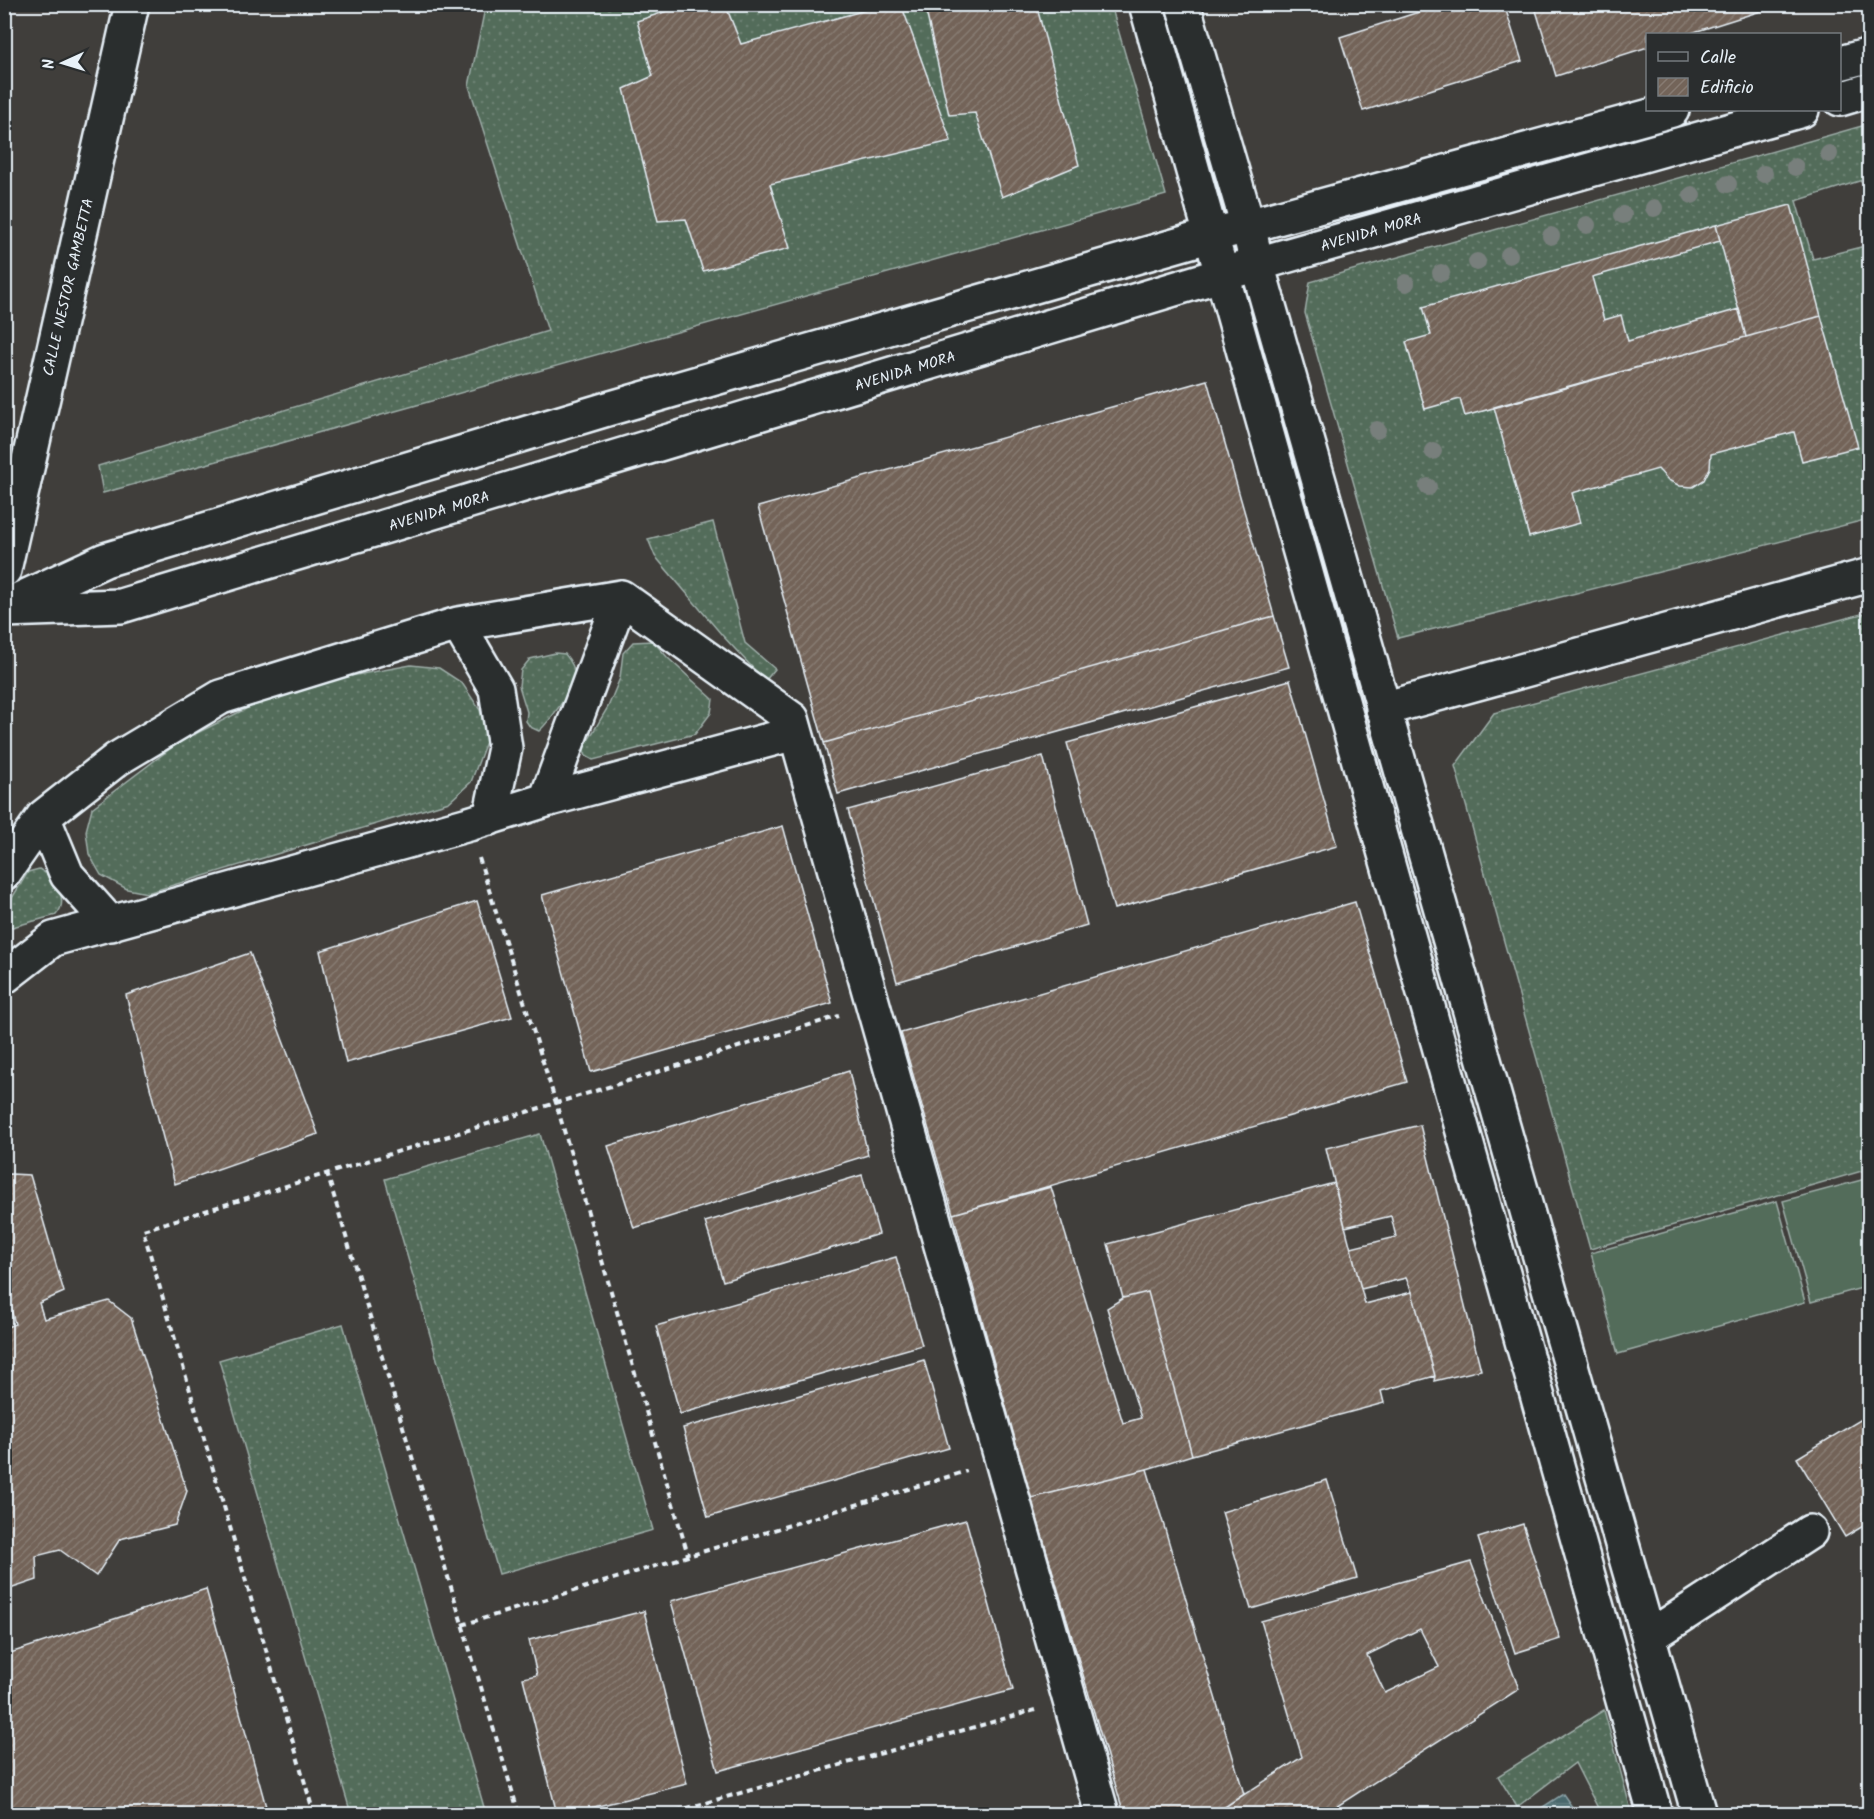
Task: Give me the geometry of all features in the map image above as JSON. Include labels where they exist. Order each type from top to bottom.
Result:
[{"type":"lane","name":"CALLE NESTOR GAMBETTA","points":[[4,570],[132,4]]},
{"type":"lane","points":[[1146,4],[1655,1815]]},
{"type":"lane","points":[[1183,4],[1699,1815]]},
{"type":"lane","points":[[1841,62],[1869,55]]},
{"type":"lane","points":[[1841,98],[1869,90]]},
{"type":"lane","name":"AVENIDA MORA","points":[[4,608],[105,560],[604,410],[1212,235],[1668,111]]},
{"type":"lane","name":"AVENIDA MORA","points":[[4,608],[121,606],[1257,264],[1798,111]]},
{"type":"lane","points":[[1383,709],[1869,575]]},
{"type":"lane","points":[[546,800],[621,597]]},
{"type":"lane","points":[[4,873],[43,817],[117,759],[221,698],[458,624],[621,597],[792,719],[1102,1815]]},
{"type":"lane","points":[[458,624],[496,689],[505,748],[479,821]]},
{"type":"lane","points":[[4,977],[53,939],[479,821],[546,800],[795,734]]},
{"type":"lane","points":[[43,817],[67,875],[111,924]]},
{"type":"lane","points":[[1649,1637],[1810,1532]]},
{"type":"path","points":[[479,821],[556,1103],[688,1556]]},
{"type":"path","points":[[314,1815],[143,1230],[873,1005]]},
{"type":"path","points":[[327,1173],[519,1815]]},
{"type":"path","points":[[462,1625],[1002,1460]]},
{"type":"path","points":[[666,1815],[1069,1700]]},
{"type":"green space","points":[[505,4],[1111,5],[1166,195],[103,493],[98,466],[548,331],[469,86],[484,13]]},
{"type":"green space","points":[[1869,124],[1869,178],[1796,201],[1813,259],[1869,245],[1869,519],[1398,638],[1305,313],[1310,282]]},
{"type":"green space","points":[[713,522],[745,643],[775,669],[765,681],[722,635],[655,556],[648,539]]},
{"type":"green space","points":[[1869,612],[1869,1169],[1590,1249],[1455,766],[1494,713]]},
{"type":"green space","points":[[653,641],[713,699],[711,713],[695,734],[593,760],[586,756],[583,749],[608,707],[620,678],[623,653],[633,642]]},
{"type":"green space","points":[[555,653],[565,654],[573,667],[575,676],[565,697],[539,731],[530,727],[526,721],[527,712],[519,686],[521,670],[530,659]]},
{"type":"green space","points":[[411,665],[439,668],[462,683],[480,710],[487,739],[471,782],[449,802],[147,893],[127,889],[101,875],[89,854],[86,831],[92,808],[179,742],[274,695],[345,677]]},
{"type":"green space","points":[[39,869],[50,877],[59,889],[62,903],[60,909],[56,915],[5,929],[4,911],[28,872]]},
{"type":"green space","points":[[540,1134],[653,1530],[499,1574],[385,1179]]},
{"type":"green space","points":[[1869,1178],[1869,1286],[1811,1302],[1783,1201]]},
{"type":"green space","points":[[1777,1201],[1805,1302],[1618,1354],[1591,1253]]},
{"type":"green space","points":[[343,1324],[486,1814],[351,1814],[219,1360]]},
{"type":"green space","points":[[1604,1710],[1632,1814],[1601,1814],[1575,1763],[1517,1807],[1498,1776]]},
{"type":"water","points":[[1563,1794],[1577,1814],[1532,1814]]},
{"type":"building","points":[[688,4],[725,4],[741,44],[888,4],[901,4],[951,141],[770,184],[790,248],[703,271],[686,219],[658,221],[624,89],[653,76],[637,21]]},
{"type":"building","points":[[948,4],[1036,4],[1079,165],[1002,197],[975,113],[949,115],[926,11]]},
{"type":"building","points":[[1444,4],[1504,4],[1522,61],[1363,111],[1340,37]]},
{"type":"building","points":[[1534,4],[1783,4],[1691,33],[1646,33],[1646,48],[1556,76]]},
{"type":"building","points":[[1791,205],[1821,316],[1746,337],[1716,225]]},
{"type":"building","points":[[1716,225],[1720,241],[1592,277],[1604,320],[1621,315],[1628,341],[1739,309],[1746,337],[1465,416],[1460,399],[1425,409],[1406,342],[1431,335],[1423,307]]},
{"type":"building","points":[[1821,316],[1858,447],[1802,461],[1794,432],[1711,454],[1710,468],[1704,480],[1693,487],[1680,486],[1668,480],[1658,469],[1572,493],[1580,523],[1529,537],[1494,407]]},
{"type":"building","points":[[1207,380],[1274,616],[824,743],[758,507]]},
{"type":"building","points":[[1274,616],[1289,667],[838,794],[824,743]]},
{"type":"building","points":[[1290,680],[1337,846],[1114,909],[1067,743]]},
{"type":"building","points":[[1043,756],[1087,925],[897,982],[848,810]]},
{"type":"building","points":[[783,826],[832,1003],[591,1072],[542,895]]},
{"type":"building","points":[[477,901],[512,1017],[346,1063],[320,951]]},
{"type":"building","points":[[1355,902],[1407,1082],[953,1214],[901,1033]]},
{"type":"building","points":[[250,953],[318,1134],[175,1184],[126,995]]},
{"type":"building","points":[[849,1071],[868,1155],[634,1228],[608,1146]]},
{"type":"building","points":[[1420,1125],[1481,1370],[1434,1381],[1435,1376],[1406,1278],[1361,1289],[1351,1248],[1396,1237],[1391,1216],[1345,1227],[1326,1148]]},
{"type":"building","points":[[4,1175],[30,1175],[64,1292],[39,1303],[44,1319],[109,1301],[131,1318],[187,1491],[175,1525],[120,1539],[96,1576],[60,1550],[36,1556],[37,1580],[4,1591],[4,1328],[15,1324],[4,1284]]},
{"type":"building","points":[[862,1175],[879,1234],[723,1281],[705,1222]]},
{"type":"building","points":[[1334,1183],[1365,1304],[1412,1292],[1435,1376],[1381,1391],[1384,1403],[1192,1455],[1148,1292],[1123,1298],[1108,1244]]},
{"type":"building","points":[[1051,1187],[1123,1423],[1141,1418],[1107,1308],[1123,1298],[1148,1292],[1192,1455],[1147,1469],[1031,1498],[953,1214]]},
{"type":"building","points":[[896,1257],[922,1345],[680,1414],[656,1326]]},
{"type":"building","points":[[924,1360],[949,1448],[708,1517],[683,1428]]},
{"type":"building","points":[[1870,1414],[1870,1522],[1845,1537],[1797,1458]]},
{"type":"building","points":[[1147,1469],[1244,1794],[1214,1814],[1124,1814],[1031,1498]]},
{"type":"building","points":[[1327,1480],[1357,1578],[1251,1609],[1222,1512]]},
{"type":"building","points":[[966,1520],[1013,1690],[718,1771],[671,1601]]},
{"type":"building","points":[[1523,1524],[1560,1639],[1515,1653],[1478,1538]]},
{"type":"building","points":[[1471,1562],[1519,1689],[1325,1814],[1214,1814],[1302,1757],[1261,1621]],"holes":[[[1420,1629],[1439,1667],[1385,1693],[1367,1655]]]},
{"type":"building","points":[[206,1589],[268,1814],[4,1814],[4,1655]]},
{"type":"building","points":[[644,1611],[687,1784],[566,1814],[557,1814],[523,1678],[537,1675],[529,1640]]}]
